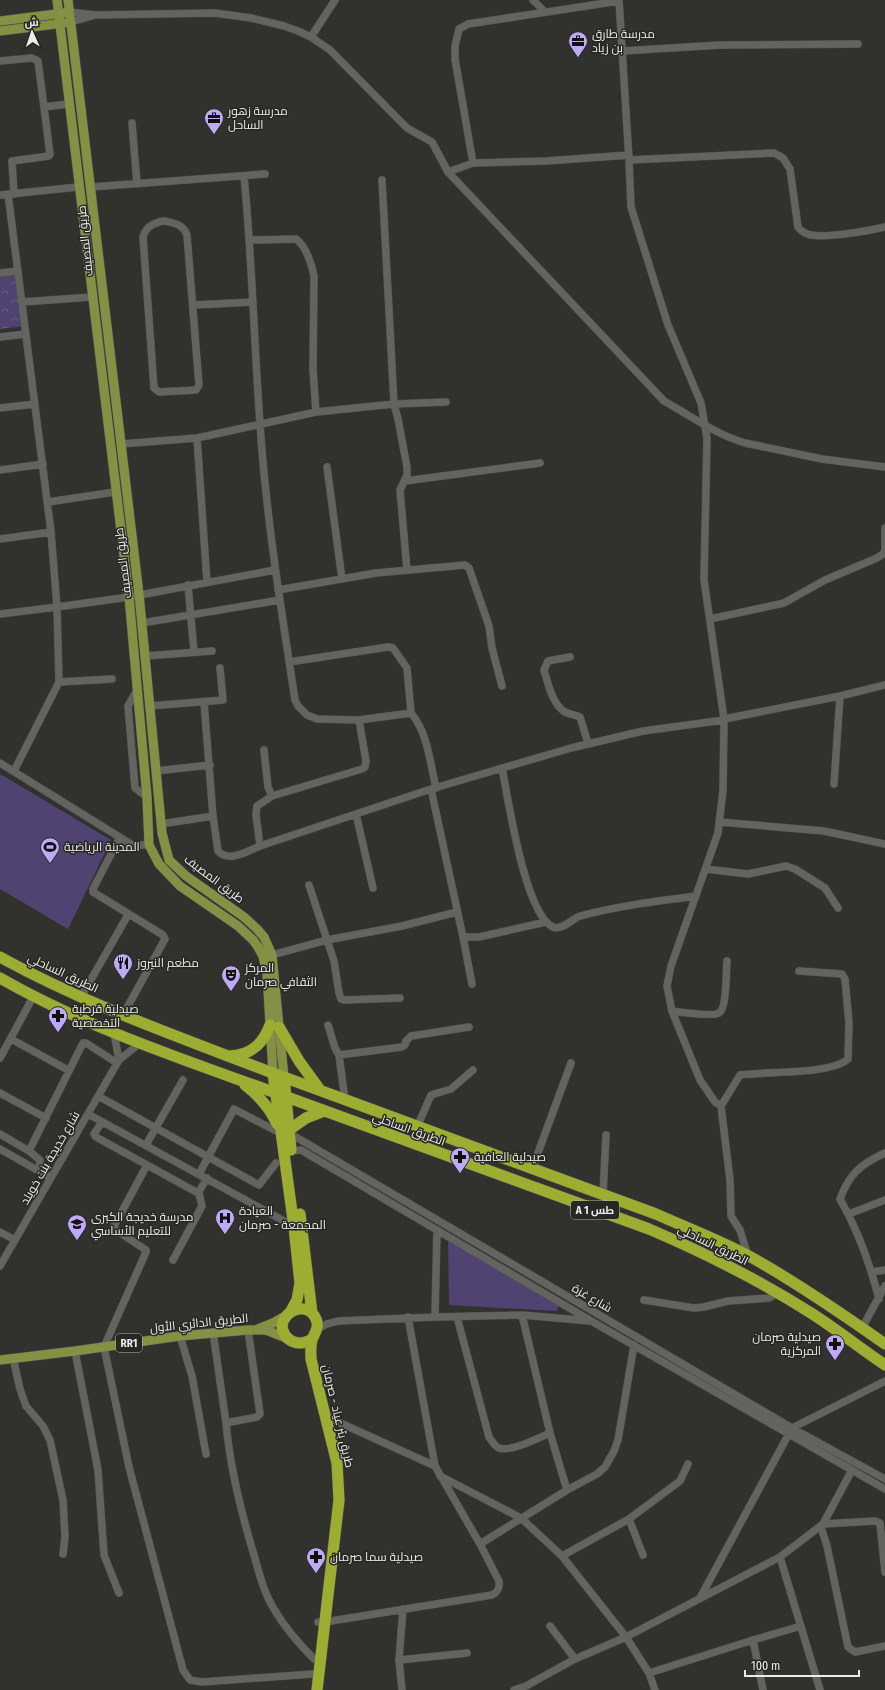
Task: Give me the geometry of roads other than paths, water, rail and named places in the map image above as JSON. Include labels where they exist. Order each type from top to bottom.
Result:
[{"type":"highway","name":"الطريق الساحلي","points":[[0,957],[34,976],[123,1015],[417,1127],[656,1214],[748,1256],[821,1299],[885,1344]]},
{"type":"highway","name":"الطريق الساحلي","points":[[0,978],[32,997],[114,1033],[240,1081],[649,1230],[690,1247],[778,1293],[812,1313],[885,1365]]},
{"type":"highway","points":[[228,1056],[239,1055],[255,1048],[274,1026],[321,1090]]},
{"type":"highway","points":[[240,1081],[264,1103],[287,1133],[298,1227],[313,1314],[317,1322],[315,1334],[305,1343],[291,1340],[282,1326],[297,1300],[300,1289],[298,1227],[291,1151],[280,1095],[273,1073]]},
{"type":"highway","points":[[280,1095],[284,1077]]},
{"type":"highway","points":[[287,1133],[306,1118],[324,1111]]},
{"type":"highway","points":[[812,1313],[821,1299]]},
{"type":"highway","points":[[289,1313],[299,1309],[313,1314]]},
{"type":"highway","name":"طريق بئر عياد - صرمان","points":[[311,1690],[314,1659],[322,1622],[340,1493],[337,1463],[311,1359],[311,1349],[315,1334]]},
{"type":"highway","name":"طريق بئر عياد - صرمان","points":[[291,1340],[302,1351],[305,1360],[334,1480],[334,1500],[317,1690]]},
{"type":"main road","name":"طريق المصيف","points":[[57,0],[78,187],[129,597],[147,797],[149,844],[159,864],[180,886],[238,926],[254,940],[263,956],[267,974],[274,1026],[284,1077]]},
{"type":"main road","name":"طريق المصيف","points":[[68,0],[139,594],[161,824],[169,860],[186,876],[244,917],[264,937],[272,955],[274,1026],[273,1073]]},
{"type":"main road","points":[[0,21],[69,12]]},
{"type":"main road","points":[[0,31],[71,22]]},
{"type":"main road","points":[[258,1329],[273,1323],[289,1313]]},
{"type":"main road","points":[[258,1329],[273,1332],[291,1340]]},
{"type":"main road","name":"الطريق الدائري الأول","points":[[0,1360],[213,1332],[258,1329]]},
{"type":"street","points":[[311,37],[335,0]]},
{"type":"street","points":[[533,0],[546,12]]},
{"type":"street","points":[[473,163],[454,59],[459,29],[468,24],[619,0],[632,213],[668,325],[701,403],[705,426],[704,580],[724,719],[723,790],[718,833],[668,977],[667,991],[672,1011],[700,1080],[715,1102],[721,1106]]},
{"type":"street","points":[[69,12],[96,15],[230,14],[284,26],[311,37],[330,50],[407,128],[432,142],[448,172],[629,363],[656,394],[664,400],[705,426],[745,443],[822,459],[885,467]]},
{"type":"street","points":[[71,22],[96,15]]},
{"type":"street","points":[[622,51],[720,45],[858,44]]},
{"type":"street","points":[[0,61],[32,58],[38,61],[50,154],[49,156],[12,161],[11,194],[18,271],[51,532],[57,607],[59,682],[14,771]]},
{"type":"street","points":[[44,107],[68,104]]},
{"type":"street","points":[[132,123],[137,184]]},
{"type":"street","points":[[448,172],[473,163],[774,153],[783,158],[790,169],[798,227],[800,230],[810,235],[824,236],[885,227]]},
{"type":"street","points":[[91,187],[265,174]]},
{"type":"street","points":[[244,176],[250,240],[260,425],[275,570],[296,700],[298,706],[307,715],[317,719],[358,720],[411,713]]},
{"type":"street","points":[[382,180],[394,404],[407,466],[407,475],[400,490],[408,570]]},
{"type":"street","points":[[0,195],[78,187]]},
{"type":"street","points":[[164,221],[179,225],[185,230],[187,235],[194,305],[199,387],[196,390],[159,392],[154,388],[143,237],[149,226],[164,221]]},
{"type":"street","points":[[250,240],[296,239],[301,243],[312,267],[314,276],[313,369],[316,412]]},
{"type":"street","points":[[0,273],[18,271]]},
{"type":"street","points":[[22,302],[92,297]]},
{"type":"street","points":[[194,305],[253,302]]},
{"type":"street","points":[[0,337],[26,334]]},
{"type":"street","points":[[121,444],[197,438],[316,412],[394,404],[446,402]]},
{"type":"street","points":[[0,408],[35,404]]},
{"type":"street","points":[[197,438],[207,582]]},
{"type":"street","points":[[405,481],[540,463]]},
{"type":"street","points":[[0,470],[43,464]]},
{"type":"street","points":[[327,467],[342,579]]},
{"type":"street","points":[[48,502],[115,492]]},
{"type":"street","points":[[710,619],[784,603],[825,580],[877,558],[884,554],[885,528]]},
{"type":"street","points":[[0,539],[51,532]]},
{"type":"street","points":[[278,590],[408,570],[462,565],[467,566],[484,611],[502,686]]},
{"type":"street","points":[[0,614],[129,597],[275,570]]},
{"type":"street","points":[[188,585],[194,652]]},
{"type":"street","points":[[142,623],[280,600]]},
{"type":"street","points":[[289,662],[388,647],[393,648],[407,668],[411,713],[416,718],[424,734],[433,788],[457,912],[464,937],[472,984]]},
{"type":"street","points":[[145,656],[212,651]]},
{"type":"street","points":[[570,657],[548,661],[544,670],[558,706],[564,712],[580,717],[588,743]]},
{"type":"street","points":[[150,706],[223,700],[220,668]]},
{"type":"street","points":[[59,682],[112,679]]},
{"type":"street","points":[[204,702],[213,816],[218,852],[227,857],[235,856],[260,846],[433,788],[588,743],[643,731],[724,719],[840,696],[885,685]]},
{"type":"street","points":[[834,784],[840,696]]},
{"type":"street","points":[[260,846],[256,808],[272,796],[362,769],[364,767],[366,761],[358,720]]},
{"type":"street","points":[[264,750],[268,787],[272,796]]},
{"type":"street","points":[[0,763],[132,845],[149,844]]},
{"type":"street","points":[[156,771],[210,765]]},
{"type":"street","points":[[502,768],[514,831],[528,885],[532,897],[546,922],[553,928],[560,928],[574,918],[600,911],[696,896]]},
{"type":"street","points":[[356,814],[373,888]]},
{"type":"street","points":[[161,824],[213,816]]},
{"type":"street","points":[[719,822],[824,831],[885,844]]},
{"type":"street","points":[[120,837],[92,891],[128,915],[163,935],[165,939],[123,1015]]},
{"type":"street","points":[[706,869],[748,874],[786,866],[795,869],[825,888],[838,908]]},
{"type":"street","points":[[310,885],[334,961],[341,999],[400,998]]},
{"type":"street","points":[[272,955],[327,940],[402,926],[457,912]]},
{"type":"street","points":[[81,997],[128,915]]},
{"type":"street","points":[[464,937],[479,938],[546,922]]},
{"type":"street","points":[[672,1011],[719,1014],[723,1009],[727,961]]},
{"type":"street","points":[[748,1256],[740,1230],[731,1216],[730,1180],[721,1106],[740,1075],[821,1069],[843,1063],[848,1059],[849,1023],[845,979],[842,974],[799,971]]},
{"type":"street","points":[[0,1058],[32,997]]},
{"type":"street","points":[[328,1026],[335,1048],[339,1055],[345,1100]]},
{"type":"street","points":[[339,1055],[402,1047],[411,1036],[469,1027]]},
{"type":"street","points":[[114,1033],[118,1062]]},
{"type":"street","points":[[11,1038],[68,1070]]},
{"type":"street","points":[[29,1151],[82,1043],[85,1042],[118,1062]]},
{"type":"street","points":[[118,1062],[140,1043]]},
{"type":"street","name":"شارع خديجة بنت خويلد","points":[[0,1266],[118,1062]]},
{"type":"street","points":[[532,1169],[571,1063]]},
{"type":"street","points":[[417,1127],[431,1095],[451,1089],[473,1070]]},
{"type":"street","points":[[146,1145],[183,1080]]},
{"type":"street","points":[[0,1093],[46,1118]]},
{"type":"street","points":[[98,1096],[261,1186],[276,1163]]},
{"type":"street","name":"شارع غزة","points":[[208,1157],[234,1109],[287,1133],[603,1316],[885,1489]]},
{"type":"street","points":[[88,1114],[298,1227]]},
{"type":"street","points":[[102,1122],[95,1136],[199,1193]]},
{"type":"street","points":[[0,1134],[41,1160],[39,1171]]},
{"type":"street","points":[[603,1194],[606,1135]]},
{"type":"street","points":[[0,1149],[51,1178]]},
{"type":"street","name":"شارع غزة","points":[[291,1151],[301,1150],[593,1322],[790,1432],[885,1479]]},
{"type":"street","points":[[879,1299],[872,1272],[849,1214],[840,1199],[851,1175],[868,1161],[885,1153]]},
{"type":"street","points":[[199,1174],[208,1157]]},
{"type":"street","points":[[147,1165],[113,1228],[146,1250],[146,1252],[104,1347],[129,1467],[185,1675],[190,1680],[202,1682],[313,1674]]},
{"type":"street","points":[[173,1260],[202,1206],[199,1193],[207,1178]]},
{"type":"street","points":[[849,1214],[885,1200]]},
{"type":"street","points":[[435,1317],[437,1230]]},
{"type":"street","points":[[0,1232],[15,1240]]},
{"type":"street","points":[[872,1272],[885,1270]]},
{"type":"street","points":[[862,1328],[885,1286]]},
{"type":"street","points":[[644,1300],[694,1308],[728,1301],[769,1298],[778,1293]]},
{"type":"street","points":[[313,1314],[338,1321]]},
{"type":"street","points":[[315,1334],[327,1324],[338,1321],[435,1317],[522,1316],[593,1322],[603,1316]]},
{"type":"street","points":[[522,1316],[550,1433],[567,1490]]},
{"type":"street","points":[[457,1317],[489,1437],[495,1445],[498,1448],[508,1449],[550,1433]]},
{"type":"street","points":[[322,1622],[492,1596],[496,1593],[500,1586],[499,1581],[480,1544],[435,1466],[408,1318]]},
{"type":"street","points":[[226,1423],[257,1417],[260,1414],[248,1330]]},
{"type":"street","points":[[213,1332],[227,1438],[250,1544],[261,1580],[274,1609],[298,1644],[314,1659]]},
{"type":"street","points":[[180,1336],[192,1376],[206,1454]]},
{"type":"street","points":[[480,1544],[567,1490],[597,1474],[604,1467],[614,1451],[619,1434],[634,1345]]},
{"type":"street","points":[[75,1351],[98,1470],[104,1555],[118,1593]]},
{"type":"street","points":[[13,1358],[20,1390],[26,1406],[43,1426],[50,1440],[63,1500],[65,1522],[63,1554]]},
{"type":"street","points":[[700,1599],[790,1432],[885,1381]]},
{"type":"street","points":[[325,1416],[435,1466]]},
{"type":"street","points":[[562,1556],[629,1519],[680,1481],[688,1464]]},
{"type":"street","points":[[514,1690],[526,1688],[575,1660],[626,1637],[780,1557],[822,1526],[852,1470]]},
{"type":"street","points":[[440,1476],[521,1518],[562,1556],[626,1637],[649,1673],[655,1690]]},
{"type":"street","points":[[629,1519],[643,1555]]},
{"type":"street","points":[[822,1526],[875,1521],[880,1523],[885,1572]]},
{"type":"street","points":[[822,1526],[848,1647],[855,1652],[885,1646]]},
{"type":"street","points":[[780,1557],[820,1690]]},
{"type":"street","points":[[402,1690],[399,1660],[403,1609]]},
{"type":"street","points":[[550,1626],[575,1660]]},
{"type":"street","points":[[649,1673],[801,1626]]},
{"type":"street","points":[[753,1640],[760,1689]]},
{"type":"street","points":[[399,1660],[467,1653]]},
{"type":"place","name":"مدرسة طارق بن زياد","points":[[578,58]]},
{"type":"place","name":"مدرسة زهور الساحل","points":[[214,135]]},
{"type":"place","name":"المدينة الرياضية","points":[[50,864]]},
{"type":"place","name":"مطعم النيروز","points":[[123,980]]},
{"type":"place","name":"المركز الثقافي صرمان","points":[[231,992]]},
{"type":"place","name":"صيدلية قرطبة التخصصية","points":[[58,1033]]},
{"type":"place","name":"صيدلية العافية","points":[[460,1174]]},
{"type":"place","name":"العيادة المجمعة - صرمان","points":[[225,1235]]},
{"type":"place","name":"مدرسة خديجة الكبرى للتعليم الأساسي","points":[[77,1241]]},
{"type":"place","name":"صيدلية صرمان المركزية","points":[[835,1361]]},
{"type":"place","name":"صيدلية سما صرمان","points":[[316,1574]]}]
